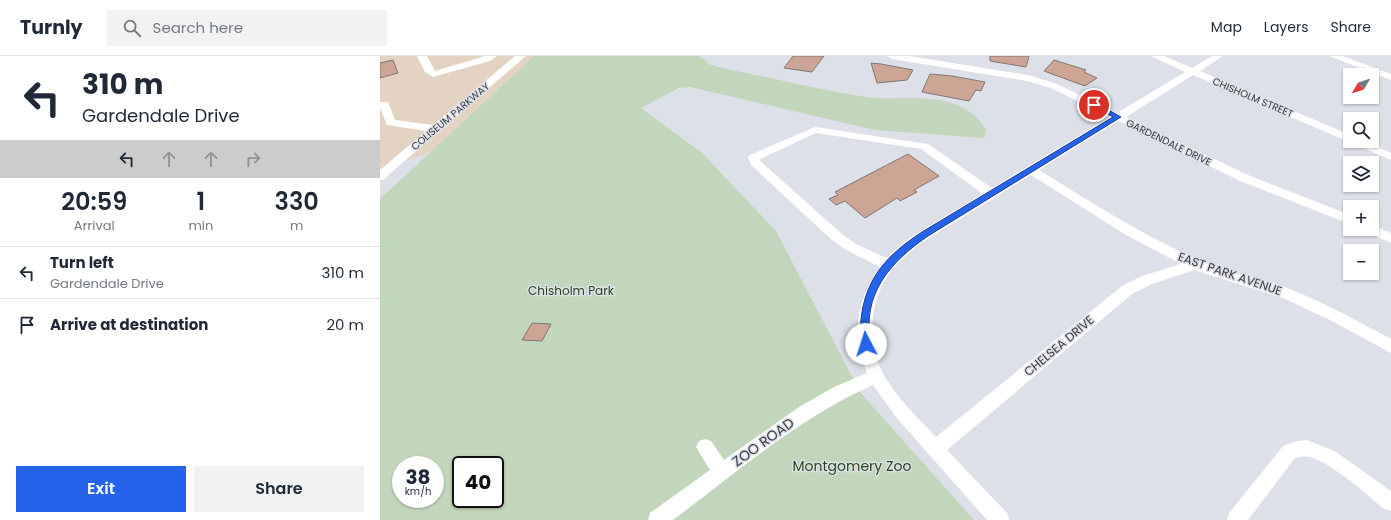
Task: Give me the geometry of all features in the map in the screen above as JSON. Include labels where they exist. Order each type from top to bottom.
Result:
[{"type":"street","points":[[422,56],[428,70],[433,74],[487,60],[492,56]]},
{"type":"street","name":"COLISEUM PARKWAY","points":[[380,176],[520,56]]},
{"type":"street","name":"GARDENDALE DRIVE","points":[[892,56],[947,60],[1045,83],[1070,92],[1244,178],[1343,217]]},
{"type":"street","name":"CHISHOLM STREET","points":[[1156,56],[1343,136]]},
{"type":"street","points":[[1000,520],[896,405],[876,376],[868,355],[864,334],[867,302],[873,286],[888,265],[903,249],[1218,56]]},
{"type":"street","points":[[1334,56],[1391,77]]},
{"type":"street","points":[[380,105],[384,104],[391,123]]},
{"type":"street","points":[[380,126],[391,123],[435,129]]},
{"type":"street","points":[[888,265],[851,247],[837,237],[755,162],[754,157],[816,130],[924,146],[992,194]]},
{"type":"street","points":[[1370,148],[1391,157]]},
{"type":"street","name":"EAST PARK AVENUE","points":[[1031,170],[1135,234],[1196,264],[1272,288],[1299,299],[1329,313],[1391,347]]},
{"type":"street","points":[[1379,233],[1391,238]]},
{"type":"street","name":"CHELSEA DRIVE","points":[[935,449],[1127,290],[1147,280],[1196,264]]},
{"type":"street","name":"ZOO ROAD","points":[[657,520],[820,402],[876,376]]},
{"type":"street","points":[[705,447],[722,472]]},
{"type":"street","points":[[1236,520],[1289,452],[1295,449],[1310,449],[1331,459],[1391,502]]},
{"type":"shaded area","points":[[380,56],[534,56],[431,152],[380,169]]},
{"type":"green space","name":"Chisholm Park","points":[[534,56],[698,56],[704,59],[708,64],[722,68],[830,91],[866,97],[925,98],[948,102],[964,108],[971,113],[978,119],[986,130],[984,138],[875,130],[690,87],[679,88],[641,108],[702,153],[776,231],[860,392],[974,520],[380,520],[380,199]]},
{"type":"building","points":[[793,56],[824,56],[812,72],[784,68]]},
{"type":"building","points":[[990,56],[1029,56],[1026,67],[990,61]]},
{"type":"building","points":[[393,60],[398,73],[380,78],[380,63]]},
{"type":"building","points":[[1054,60],[1086,70],[1084,72],[1097,78],[1085,86],[1044,71]]},
{"type":"building","points":[[871,63],[913,70],[907,80],[877,83]]},
{"type":"building","points":[[930,74],[985,82],[981,91],[976,90],[969,101],[922,92]]},
{"type":"building","points":[[908,154],[939,176],[914,190],[917,192],[900,201],[897,198],[865,218],[845,201],[836,205],[829,199],[838,195],[835,192]]},
{"type":"building","points":[[532,323],[551,324],[542,341],[522,340]]},
{"type":"route","points":[[866,344],[864,334],[867,302],[873,286],[880,274],[891,261],[903,249],[925,234],[1118,117],[1094,105]]},
{"type":"park label","name":"Montgomery Zoo","points":[[852,466]]}]
